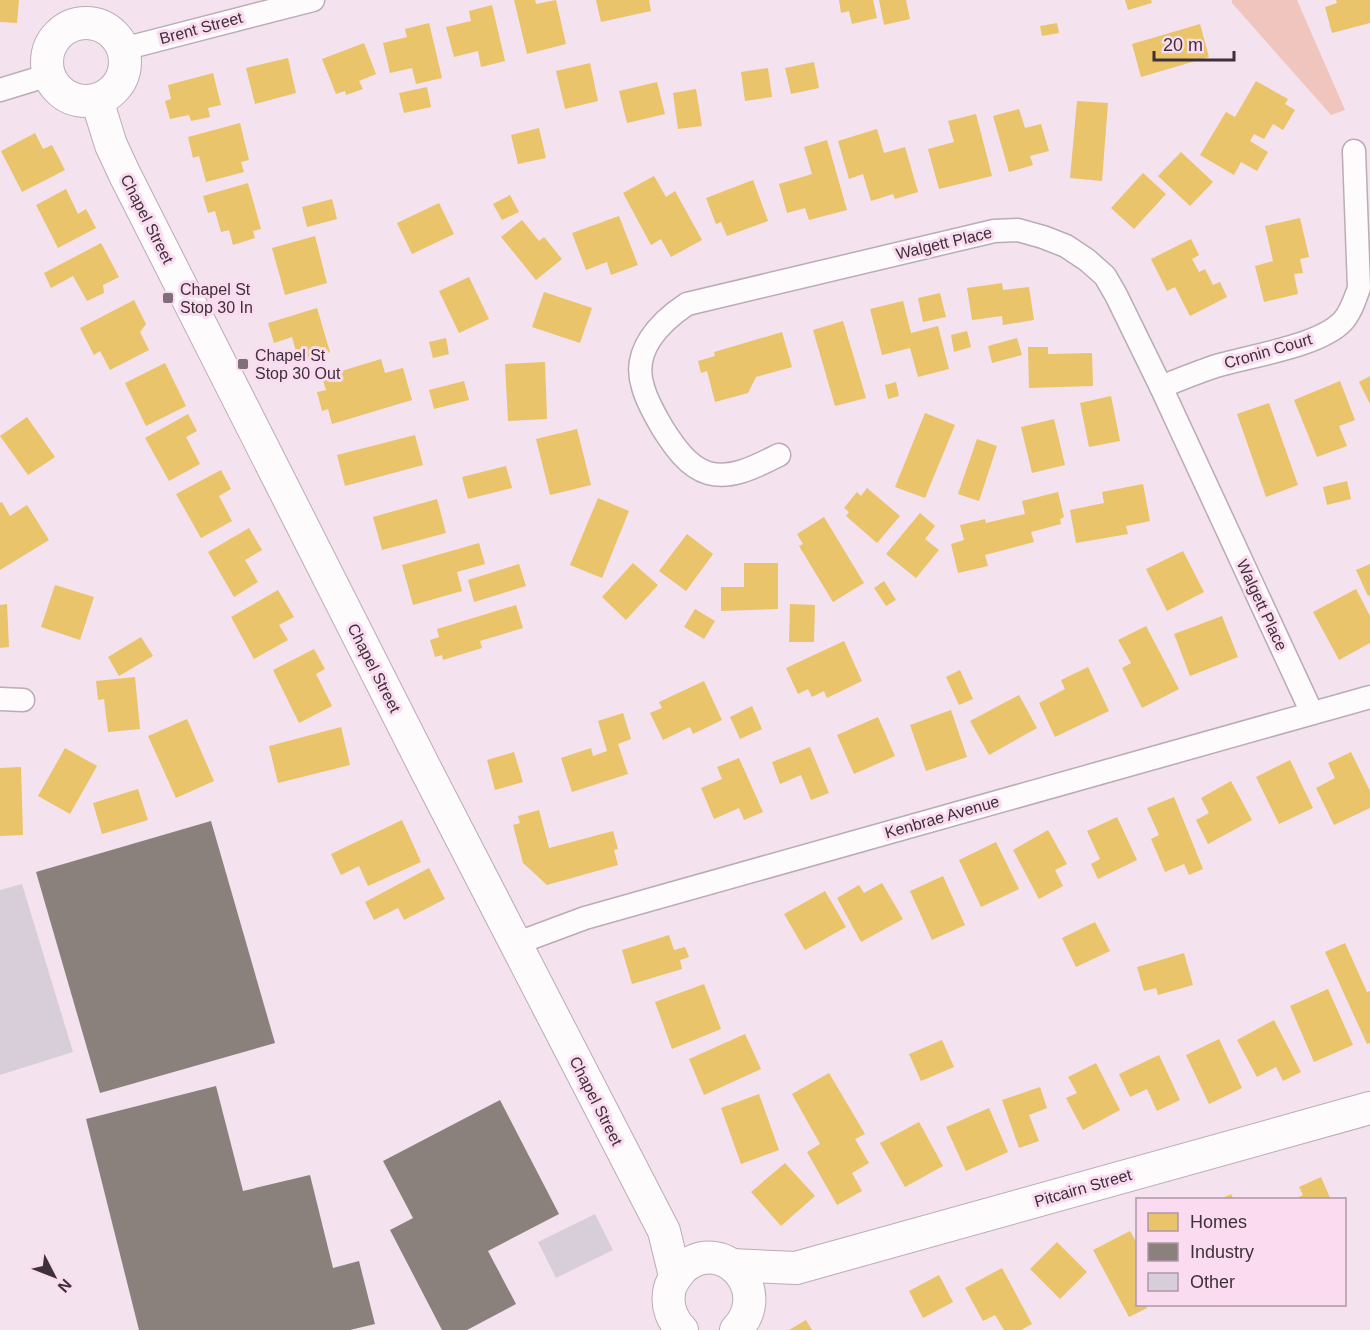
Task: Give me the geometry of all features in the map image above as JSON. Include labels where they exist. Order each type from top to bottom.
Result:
[{"type":"street","name":"Brent Street","points":[[123,48],[313,0]]},
{"type":"street","points":[[79,12],[90,23],[110,31],[123,48],[126,61],[121,80],[109,95],[85,102],[73,100],[54,86],[48,75],[46,62],[49,49],[56,37],[79,12]]},
{"type":"street","points":[[0,90],[48,75]]},
{"type":"street","name":"Chapel Street","points":[[97,100],[111,145],[124,175],[515,944],[664,1231],[675,1276]]},
{"type":"street","name":"Cronin Court","points":[[1161,387],[1212,367],[1308,342],[1327,333],[1342,321],[1353,306],[1359,288],[1354,151]]},
{"type":"street","name":"Walgett Place","points":[[778,455],[750,469],[722,475],[709,474],[696,468],[670,441],[649,405],[641,385],[641,366],[645,349],[655,331],[670,315],[687,304],[994,231],[1018,230],[1066,246],[1105,276],[1116,295],[1312,713]]},
{"type":"street","name":"Kenbrae Avenue","points":[[515,944],[585,918],[1370,697]]},
{"type":"street","points":[[0,699],[23,700]]},
{"type":"street","name":"Pitcairn Street","points":[[720,1262],[796,1269],[1370,1108]]},
{"type":"street","points":[[664,1231],[742,1274],[751,1298],[743,1324]]},
{"type":"street","points":[[682,1330],[670,1313],[668,1300],[675,1276],[696,1260],[720,1262]]},
{"type":"street","name":"Pitcairn Street","points":[[743,1324],[796,1269]]},
{"type":"shaded area","points":[[1232,0],[1297,0],[1345,110],[1331,115],[1232,3]]},
{"type":"building: Homes","points":[[0,0],[19,0],[17,23],[0,22]]},
{"type":"building: Homes","points":[[514,0],[535,0],[536,4],[556,0],[566,44],[527,54]]},
{"type":"building: Homes","points":[[596,0],[649,0],[651,11],[601,22]]},
{"type":"building: Homes","points":[[839,0],[873,0],[877,18],[852,24],[849,11],[841,13]]},
{"type":"building: Homes","points":[[879,0],[906,0],[910,19],[884,25]]},
{"type":"building: Homes","points":[[1125,0],[1151,0],[1152,3],[1128,10]]},
{"type":"building: Homes","points":[[1336,0],[1370,0],[1370,23],[1332,33],[1325,7],[1337,3]]},
{"type":"building: Homes","points":[[492,5],[505,61],[481,67],[478,51],[454,57],[446,27],[471,21],[469,11]]},
{"type":"building: Homes","points":[[429,23],[442,78],[416,84],[412,68],[390,73],[383,43],[407,37],[405,29]]},
{"type":"building: Homes","points":[[1057,23],[1059,33],[1042,36],[1040,26]]},
{"type":"building: Homes","points":[[1200,24],[1209,57],[1141,77],[1132,44]]},
{"type":"building: Homes","points":[[364,43],[376,74],[359,81],[363,89],[346,95],[345,91],[336,94],[322,59]]},
{"type":"building: Homes","points":[[288,58],[296,93],[255,104],[246,68]]},
{"type":"building: Homes","points":[[814,62],[819,88],[791,94],[785,68]]},
{"type":"building: Homes","points":[[590,63],[598,101],[565,109],[556,71]]},
{"type":"building: Homes","points":[[768,68],[772,97],[745,101],[741,72]]},
{"type":"building: Homes","points":[[213,73],[221,105],[208,108],[210,117],[191,121],[189,115],[170,119],[165,101],[171,99],[168,85]]},
{"type":"building: Homes","points":[[1256,81],[1288,99],[1285,104],[1295,110],[1283,130],[1273,124],[1264,139],[1254,134],[1250,141],[1268,152],[1257,171],[1241,162],[1234,175],[1200,155],[1226,112],[1235,117]]},
{"type":"building: Homes","points":[[657,82],[665,114],[627,123],[619,91]]},
{"type":"building: Homes","points":[[427,87],[431,107],[404,113],[399,93]]},
{"type":"building: Homes","points":[[696,89],[702,126],[678,129],[673,93]]},
{"type":"building: Homes","points":[[1077,101],[1108,103],[1102,181],[1070,178]]},
{"type":"building: Homes","points":[[1019,109],[1025,128],[1041,124],[1049,151],[1030,156],[1033,165],[1009,172],[993,116]]},
{"type":"building: Homes","points":[[976,114],[992,176],[939,189],[928,149],[954,142],[948,121]]},
{"type":"building: Homes","points":[[240,123],[249,160],[241,162],[244,172],[206,182],[199,156],[193,158],[188,137]]},
{"type":"building: Homes","points":[[539,128],[546,158],[518,164],[511,135]]},
{"type":"building: Homes","points":[[877,129],[884,153],[905,147],[918,192],[895,199],[893,194],[871,201],[863,174],[849,179],[838,141]]},
{"type":"building: Homes","points":[[35,133],[43,149],[52,145],[65,170],[22,192],[1,151]]},
{"type":"building: Homes","points":[[827,140],[847,210],[809,220],[805,208],[787,213],[779,184],[812,174],[804,147]]},
{"type":"building: Homes","points":[[1181,152],[1213,182],[1190,206],[1158,176]]},
{"type":"building: Homes","points":[[1143,173],[1166,194],[1134,229],[1111,208]]},
{"type":"building: Homes","points":[[654,176],[666,197],[675,191],[702,240],[671,257],[661,239],[651,245],[623,193]]},
{"type":"building: Homes","points":[[753,180],[768,221],[727,236],[721,222],[716,224],[706,198]]},
{"type":"building: Homes","points":[[248,183],[261,229],[253,231],[255,238],[233,245],[229,230],[221,232],[215,211],[208,213],[203,196]]},
{"type":"building: Homes","points":[[66,189],[78,214],[86,209],[96,228],[58,248],[36,205]]},
{"type":"building: Homes","points":[[510,195],[519,212],[502,220],[493,204]]},
{"type":"building: Homes","points":[[332,199],[337,219],[307,227],[302,207]]},
{"type":"building: Homes","points":[[439,203],[454,234],[412,254],[397,223]]},
{"type":"building: Homes","points":[[619,216],[638,265],[611,275],[607,262],[586,270],[572,233]]},
{"type":"building: Homes","points":[[1300,218],[1309,257],[1300,259],[1303,273],[1294,274],[1298,294],[1264,302],[1255,266],[1273,261],[1265,226]]},
{"type":"building: Homes","points":[[522,220],[539,241],[544,237],[562,259],[536,280],[501,237]]},
{"type":"building: Homes","points":[[315,236],[327,283],[285,295],[272,248]]},
{"type":"building: Homes","points":[[1191,239],[1199,255],[1192,259],[1199,272],[1205,269],[1213,285],[1220,282],[1227,297],[1190,316],[1175,287],[1167,291],[1151,259]]},
{"type":"building: Homes","points":[[101,243],[119,277],[103,285],[104,293],[87,301],[73,276],[51,288],[44,273]]},
{"type":"building: Homes","points":[[469,277],[489,319],[459,333],[439,291]]},
{"type":"building: Homes","points":[[1002,283],[1003,290],[1029,287],[1034,320],[1003,325],[1002,316],[972,320],[967,288]]},
{"type":"building: Homes","points":[[544,292],[592,308],[580,343],[532,327]]},
{"type":"building: Homes","points":[[940,293],[946,317],[923,322],[918,298]]},
{"type":"building: Homes","points":[[134,300],[146,324],[140,332],[149,350],[110,370],[100,351],[94,355],[80,328]]},
{"type":"building: Homes","points":[[903,301],[911,333],[938,326],[949,369],[918,377],[910,348],[882,355],[870,309]]},
{"type":"building: Homes","points":[[317,308],[330,352],[299,362],[292,337],[274,343],[268,323]]},
{"type":"building: Homes","points":[[843,321],[866,398],[835,406],[813,330]]},
{"type":"building: Homes","points":[[967,331],[971,347],[954,352],[951,335]]},
{"type":"building: Homes","points":[[782,332],[792,367],[756,377],[748,393],[715,402],[707,371],[701,373],[698,361],[715,356],[714,352]]},
{"type":"building: Homes","points":[[446,338],[449,354],[433,358],[429,342]]},
{"type":"building: Homes","points":[[1017,338],[1022,355],[992,363],[988,346]]},
{"type":"building: Homes","points":[[1028,347],[1048,347],[1048,354],[1092,353],[1093,386],[1029,388]]},
{"type":"building: Homes","points":[[381,359],[385,373],[403,368],[412,400],[332,424],[328,409],[322,411],[317,392],[326,390],[322,377]]},
{"type":"building: Homes","points":[[545,362],[547,419],[508,421],[505,364]]},
{"type":"building: Homes","points":[[165,363],[186,406],[146,426],[125,383]]},
{"type":"building: Homes","points":[[1370,376],[1370,404],[1359,382]]},
{"type":"building: Homes","points":[[464,381],[469,400],[434,409],[429,390]]},
{"type":"building: Homes","points":[[1340,381],[1355,420],[1339,426],[1347,446],[1317,457],[1294,400]]},
{"type":"building: Homes","points":[[896,382],[899,396],[888,399],[885,385]]},
{"type":"building: Homes","points":[[1111,396],[1120,441],[1089,447],[1080,403]]},
{"type":"building: Homes","points":[[1269,403],[1298,485],[1266,497],[1237,414]]},
{"type":"building: Homes","points":[[925,413],[955,425],[925,498],[895,487]]},
{"type":"building: Homes","points":[[188,414],[197,431],[186,437],[200,464],[169,481],[145,438]]},
{"type":"building: Homes","points":[[27,417],[55,457],[28,475],[0,436]]},
{"type":"building: Homes","points":[[1054,419],[1065,465],[1032,473],[1021,427]]},
{"type":"building: Homes","points":[[577,429],[591,485],[550,495],[536,439]]},
{"type":"building: Homes","points":[[415,435],[423,465],[345,486],[337,455]]},
{"type":"building: Homes","points":[[977,439],[997,446],[979,501],[958,494]]},
{"type":"building: Homes","points":[[506,466],[512,488],[468,499],[462,477]]},
{"type":"building: Homes","points":[[221,470],[231,489],[219,496],[232,521],[201,538],[176,494]]},
{"type":"building: Homes","points":[[1347,481],[1351,499],[1327,505],[1323,487]]},
{"type":"building: Homes","points":[[1143,484],[1150,521],[1126,526],[1128,534],[1076,543],[1070,510],[1104,503],[1102,492]]},
{"type":"building: Homes","points":[[867,488],[900,516],[877,543],[846,516],[849,512],[844,508],[857,492],[861,496]]},
{"type":"building: Homes","points":[[1058,492],[1064,517],[1060,519],[1061,524],[1031,532],[1034,542],[985,555],[988,566],[958,573],[951,544],[964,540],[960,525],[985,519],[986,523],[1025,514],[1022,501]]},
{"type":"building: Homes","points":[[598,498],[629,511],[602,578],[570,565]]},
{"type":"building: Homes","points":[[437,499],[446,533],[382,550],[373,517]]},
{"type":"building: Homes","points":[[2,502],[10,516],[27,505],[49,540],[0,570],[0,503]]},
{"type":"building: Homes","points":[[920,513],[935,526],[925,539],[939,550],[916,578],[886,554]]},
{"type":"building: Homes","points":[[824,517],[864,583],[833,602],[799,546],[803,544],[797,534]]},
{"type":"building: Homes","points":[[249,528],[262,550],[245,560],[258,582],[234,597],[208,552]]},
{"type":"building: Homes","points":[[687,534],[713,554],[686,591],[659,571]]},
{"type":"building: Homes","points":[[479,543],[485,564],[457,572],[462,591],[413,605],[402,565]]},
{"type":"building: Homes","points":[[1183,551],[1204,592],[1167,611],[1146,569]]},
{"type":"building: Homes","points":[[633,563],[658,585],[626,620],[602,597]]},
{"type":"building: Homes","points":[[744,563],[778,563],[778,609],[721,611],[721,587],[744,587]]},
{"type":"building: Homes","points":[[519,564],[526,586],[474,602],[468,580]]},
{"type":"building: Homes","points":[[1370,564],[1370,595],[1368,596],[1356,570]]},
{"type":"building: Homes","points":[[884,581],[896,600],[886,606],[874,588]]},
{"type":"building: Homes","points":[[55,585],[94,597],[80,640],[41,627]]},
{"type":"building: Homes","points":[[1356,589],[1370,616],[1370,643],[1339,660],[1313,612]]},
{"type":"building: Homes","points":[[278,590],[294,617],[279,625],[288,640],[254,659],[231,617]]},
{"type":"building: Homes","points":[[7,604],[9,647],[0,648],[0,605]]},
{"type":"building: Homes","points":[[790,604],[815,605],[814,642],[789,642]]},
{"type":"building: Homes","points":[[516,605],[523,628],[480,641],[482,648],[443,660],[442,655],[435,657],[430,640],[439,637],[437,629]]},
{"type":"building: Homes","points":[[695,609],[715,621],[704,639],[684,627]]},
{"type":"building: Homes","points":[[1222,616],[1238,657],[1190,676],[1174,634]]},
{"type":"building: Homes","points":[[1146,626],[1179,689],[1142,708],[1122,668],[1131,663],[1118,640]]},
{"type":"building: Homes","points":[[141,637],[153,656],[119,676],[108,657]]},
{"type":"building: Homes","points":[[844,641],[862,681],[827,698],[824,691],[812,697],[808,689],[798,694],[786,668]]},
{"type":"building: Homes","points":[[314,649],[325,669],[316,674],[332,706],[299,723],[273,670]]},
{"type":"building: Homes","points":[[1088,667],[1109,711],[1055,737],[1039,703],[1065,689],[1061,680]]},
{"type":"building: Homes","points":[[960,670],[973,699],[959,705],[946,677]]},
{"type":"building: Homes","points":[[135,677],[140,729],[108,732],[104,699],[98,700],[96,681]]},
{"type":"building: Homes","points":[[704,681],[722,720],[693,734],[690,727],[663,740],[650,713],[662,708],[659,702]]},
{"type":"building: Homes","points":[[1019,695],[1037,728],[989,755],[970,721]]},
{"type":"building: Homes","points":[[752,706],[762,729],[740,739],[730,717]]},
{"type":"building: Homes","points":[[951,710],[967,757],[926,771],[910,725]]},
{"type":"building: Homes","points":[[623,713],[631,739],[618,744],[628,774],[572,792],[561,758],[591,748],[593,756],[607,751],[598,721]]},
{"type":"building: Homes","points":[[878,717],[895,756],[854,774],[837,735]]},
{"type":"building: Homes","points":[[187,719],[214,781],[176,798],[148,736]]},
{"type":"building: Homes","points":[[341,727],[350,765],[278,783],[269,746]]},
{"type":"building: Homes","points":[[810,747],[829,793],[811,800],[801,775],[780,784],[772,762]]},
{"type":"building: Homes","points":[[65,748],[97,766],[70,814],[38,796]]},
{"type":"building: Homes","points":[[514,752],[523,782],[495,790],[487,760]]},
{"type":"building: Homes","points":[[1351,752],[1370,791],[1370,808],[1334,825],[1316,788],[1335,778],[1328,763]]},
{"type":"building: Homes","points":[[739,758],[763,812],[744,820],[739,808],[714,819],[701,788],[722,779],[717,767]]},
{"type":"building: Homes","points":[[1290,760],[1313,808],[1279,824],[1256,777]]},
{"type":"building: Homes","points":[[21,767],[23,835],[0,836],[0,768]]},
{"type":"building: Homes","points":[[1231,781],[1252,820],[1208,844],[1196,820],[1209,813],[1201,798]]},
{"type":"building: Homes","points":[[138,789],[148,820],[102,834],[93,803]]},
{"type":"building: Homes","points":[[1174,797],[1203,869],[1189,875],[1184,864],[1165,872],[1151,839],[1159,835],[1147,808]]},
{"type":"building: Homes","points":[[539,810],[549,848],[613,831],[618,849],[614,850],[618,865],[547,885],[523,863],[513,825],[520,823],[518,816]]},
{"type":"building: Homes","points":[[1117,817],[1137,860],[1098,879],[1091,864],[1100,859],[1087,831]]},
{"type":"building: Homes","points":[[402,820],[421,862],[368,886],[359,866],[341,875],[331,854]]},
{"type":"building: Homes","points":[[1048,830],[1067,864],[1055,870],[1063,886],[1039,899],[1013,850]]},
{"type":"building: Homes","points":[[996,842],[1019,889],[981,907],[959,860]]},
{"type":"building: Homes","points":[[429,868],[445,899],[404,920],[398,908],[374,920],[365,902]]},
{"type":"building: Homes","points":[[943,876],[965,925],[932,940],[910,891]]},
{"type":"building: Homes","points":[[882,883],[903,919],[861,942],[837,898],[859,885],[864,893]]},
{"type":"building: Homes","points":[[825,891],[846,927],[805,950],[784,914]]},
{"type":"building: Homes","points":[[1095,922],[1110,951],[1076,967],[1062,938]]},
{"type":"building: Homes","points":[[669,935],[674,950],[685,947],[689,957],[680,960],[682,969],[632,984],[622,950]]},
{"type":"building: Homes","points":[[1345,943],[1367,992],[1370,991],[1370,1043],[1367,1044],[1325,952]]},
{"type":"building: Homes","points":[[1184,953],[1193,985],[1158,995],[1156,988],[1144,991],[1137,967]]},
{"type":"building: Homes","points":[[704,984],[721,1029],[672,1049],[655,1002]]},
{"type":"building: Homes","points":[[1328,989],[1353,1045],[1314,1062],[1290,1006]]},
{"type":"building: Homes","points":[[1274,1020],[1301,1072],[1283,1081],[1276,1067],[1257,1077],[1237,1040]]},
{"type":"building: Homes","points":[[745,1034],[761,1069],[704,1095],[689,1059]]},
{"type":"building: Homes","points":[[1219,1039],[1242,1088],[1209,1104],[1186,1055]]},
{"type":"building: Homes","points":[[942,1040],[954,1067],[921,1081],[909,1054]]},
{"type":"building: Homes","points":[[1159,1055],[1180,1100],[1157,1111],[1147,1089],[1130,1097],[1119,1074]]},
{"type":"building: Homes","points":[[1096,1063],[1120,1110],[1083,1130],[1066,1098],[1077,1093],[1068,1077]]},
{"type":"building: Homes","points":[[829,1073],[865,1134],[855,1139],[869,1163],[852,1173],[862,1191],[837,1205],[807,1152],[820,1144],[792,1094]]},
{"type":"building: Homes","points":[[1040,1087],[1047,1108],[1029,1115],[1039,1141],[1019,1148],[1002,1100]]},
{"type":"building: Homes","points":[[759,1094],[779,1150],[741,1164],[721,1108]]},
{"type":"building: Homes","points":[[989,1108],[1008,1152],[966,1171],[946,1127]]},
{"type":"building: Homes","points":[[919,1122],[943,1166],[905,1187],[880,1143]]},
{"type":"building: Homes","points":[[785,1163],[815,1196],[781,1226],[751,1192]]},
{"type":"building: Homes","points":[[1321,1177],[1330,1198],[1297,1198],[1303,1195],[1299,1187]]},
{"type":"building: Homes","points":[[1130,1231],[1136,1242],[1136,1306],[1146,1306],[1147,1308],[1129,1317],[1093,1250]]},
{"type":"building: Homes","points":[[1057,1242],[1087,1272],[1060,1299],[1030,1269]]},
{"type":"building: Homes","points":[[1002,1268],[1032,1324],[1021,1330],[1004,1330],[995,1315],[983,1321],[965,1288]]},
{"type":"building: Homes","points":[[939,1275],[953,1302],[923,1318],[909,1291]]},
{"type":"building: Homes","points":[[806,1320],[812,1330],[789,1330]]},
{"type":"building: Industry","points":[[211,821],[275,1043],[100,1093],[36,872]]},
{"type":"building: Industry","points":[[216,1086],[243,1191],[310,1175],[333,1268],[359,1261],[375,1324],[350,1330],[139,1330],[86,1119]]},
{"type":"building: Industry","points":[[500,1100],[559,1214],[488,1251],[516,1304],[467,1330],[442,1330],[390,1230],[413,1218],[383,1161]]},
{"type":"building: Other","points":[[22,884],[73,1052],[0,1075],[0,890]]},
{"type":"building: Other","points":[[595,1214],[613,1250],[556,1278],[538,1242]]},
{"type":"place","name":"Chapel St Stop 30 In","points":[[168,298]]},
{"type":"place","name":"Chapel St Stop 30 Out","points":[[243,364]]}]
